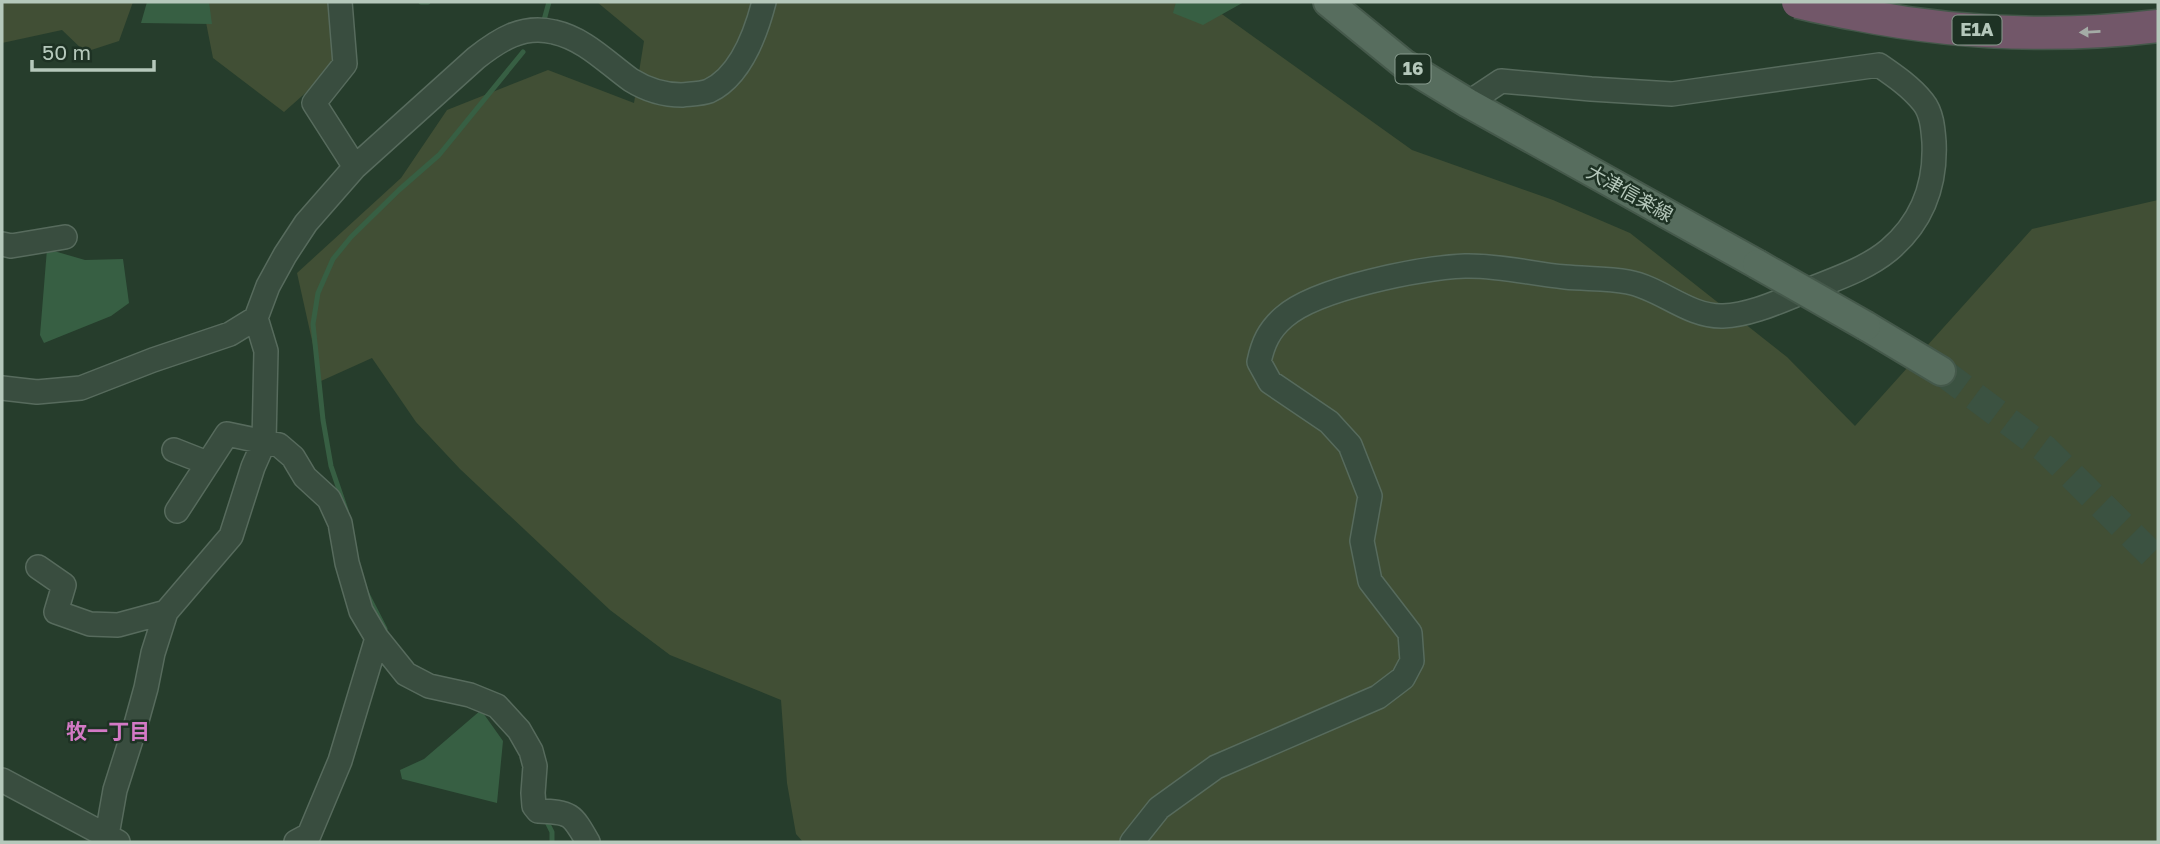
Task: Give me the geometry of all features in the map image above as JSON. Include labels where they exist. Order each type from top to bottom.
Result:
[{"type":"highway","name":"E1A","points":[[1798,2],[1885,20],[1955,29],[2070,33],[2158,26]]},
{"type":"main road","name":"大津信楽線","points":[[1328,2],[1404,64],[1468,103],[1667,213],[1941,371]]},
{"type":"street","points":[[340,2],[345,64],[314,103],[355,167]]},
{"type":"street","points":[[2,780],[113,839],[115,790],[166,612],[231,536],[264,442],[265,351],[256,318],[268,286],[306,223],[355,167],[476,58],[497,42],[516,33],[532,30],[553,31],[575,39],[605,58],[633,81],[667,95],[708,92],[723,81],[737,65],[751,41],[764,2]]},
{"type":"street","points":[[1132,842],[1159,808],[1216,767],[1378,697],[1403,678],[1412,661],[1410,634],[1370,581],[1362,541],[1370,496],[1350,445],[1329,422],[1270,382],[1259,362],[1264,340],[1284,316],[1328,295],[1375,280],[1405,273],[1465,266],[1515,268],[1561,277],[1629,282],[1696,310],[1720,316],[1742,313],[1824,284],[1888,251],[1910,229],[1922,210],[1932,178],[1935,156],[1933,129],[1924,104],[1904,82],[1879,65],[1672,94],[1501,81],[1468,103]]},
{"type":"street","points":[[2,244],[11,246],[65,237]]},
{"type":"street","points":[[2,387],[37,392],[81,388],[230,334],[256,318]]},
{"type":"street","points":[[177,511],[227,434],[279,445],[293,457],[305,477],[329,499],[340,523],[347,562],[361,611],[377,638],[406,674],[429,687],[470,695],[497,706],[519,730],[531,751],[535,766],[534,806],[543,811],[563,812],[576,821],[588,842]]},
{"type":"street","points":[[174,450],[207,463]]},
{"type":"street","points":[[38,567],[64,585],[56,612],[90,624],[117,625],[166,612]]},
{"type":"street","points":[[296,842],[309,835],[340,761],[377,638]]},
{"type":"shaded area","points":[[2,2],[133,2],[119,41],[85,52],[62,30],[2,43]]},
{"type":"shaded area","points":[[147,2],[209,2],[212,24],[141,23]]},
{"type":"shaded area","points":[[202,2],[350,2],[328,73],[284,112],[213,58]]},
{"type":"shaded area","points":[[597,2],[1205,2],[1412,150],[1553,200],[1630,233],[1787,357],[1855,426],[2032,229],[2158,200],[2158,842],[803,842],[796,834],[787,783],[781,700],[670,655],[610,610],[460,469],[416,422],[372,358],[321,381],[297,273],[401,178],[447,110],[548,70],[634,103],[644,41]]},
{"type":"shaded area","points":[[1176,2],[1244,2],[1203,25],[1173,13]]},
{"type":"shaded area","points":[[47,249],[85,260],[123,259],[129,303],[111,316],[44,343],[40,335]]},
{"type":"shaded area","points":[[481,710],[503,741],[497,803],[402,779],[400,770],[424,759]]},
{"type":"waterway","points":[[421,2],[428,2]]},
{"type":"waterway","points":[[544,20],[549,2]]},
{"type":"waterway","points":[[346,510],[331,466],[323,420],[313,324],[318,293],[333,259],[351,237],[439,155],[523,52]]},
{"type":"waterway","points":[[367,594],[385,629]]},
{"type":"waterway","points":[[544,816],[552,832],[552,842]]},
{"type":"tunnel","points":[[1941,371],[2045,449],[2158,561]]},
{"type":"district","name":"牧一丁目","points":[[108,732]]}]
